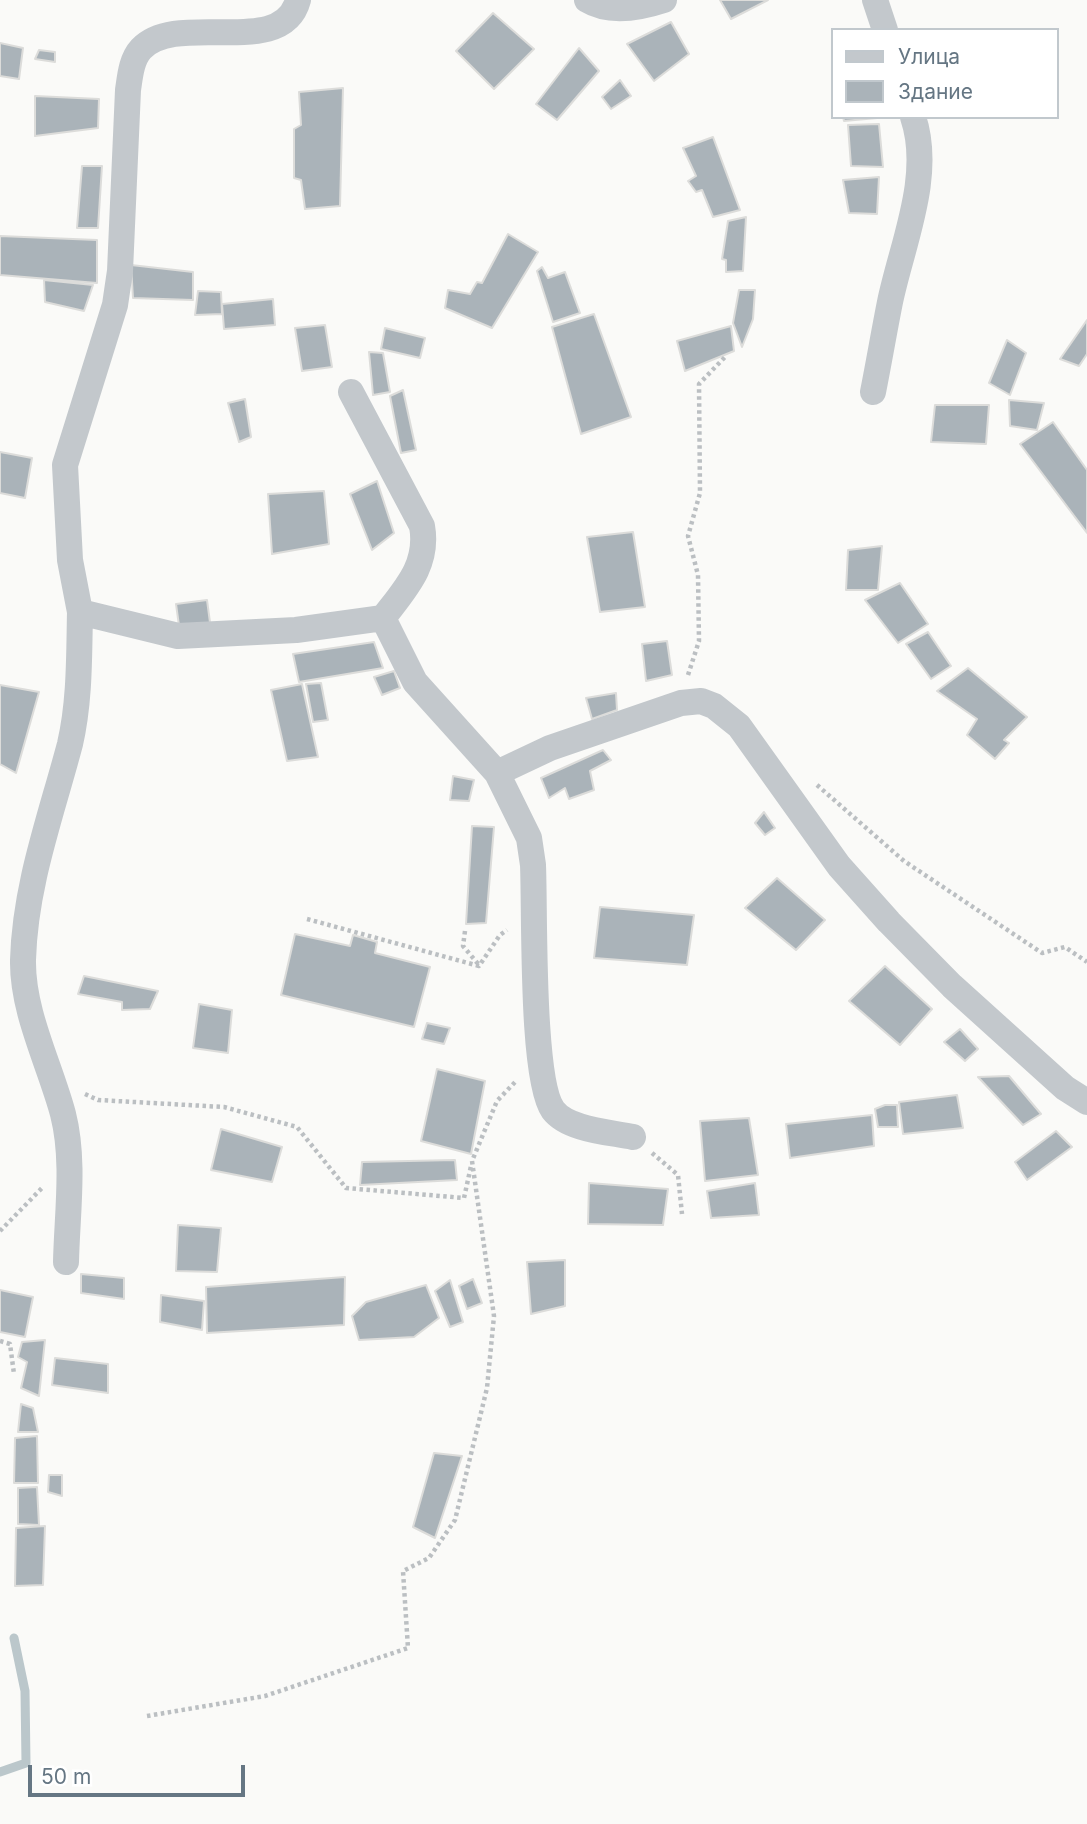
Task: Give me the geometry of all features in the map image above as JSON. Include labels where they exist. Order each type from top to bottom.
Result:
[{"type":"street","points":[[66,1262],[69,1154],[64,1116],[32,1012],[23,964],[27,908],[43,836],[70,741],[78,684],[80,612],[70,560],[65,465],[114,305],[120,271],[128,90],[133,63],[141,50],[156,38],[192,32],[263,32],[289,18],[298,0]]},
{"type":"street","points":[[587,0],[616,8],[643,7],[664,0]]},
{"type":"street","points":[[876,0],[884,28]]},
{"type":"street","points":[[873,393],[918,179],[919,148],[913,119]]},
{"type":"street","points":[[80,612],[177,636],[296,630],[383,618],[413,578],[425,545],[422,526],[351,391]]},
{"type":"street","points":[[383,618],[415,682],[497,774],[529,838],[533,865],[539,1056],[544,1092],[554,1112],[571,1123],[633,1137]]},
{"type":"street","points":[[497,774],[550,748],[681,703],[701,701],[714,706],[739,726],[839,866],[889,922],[952,986],[1065,1088],[1087,1102]]},
{"type":"path","points":[[681,703],[699,641],[698,575],[688,536],[700,492],[699,384],[725,357]]},
{"type":"path","points":[[809,778],[904,861],[1042,953],[1065,947],[1087,962]]},
{"type":"path","points":[[307,919],[479,966]]},
{"type":"path","points":[[479,966],[500,935],[509,929]]},
{"type":"path","points":[[465,931],[464,946],[479,966]]},
{"type":"path","points":[[52,1079],[97,1100],[224,1107],[297,1126],[346,1188],[464,1198],[472,1161],[497,1101],[539,1056]]},
{"type":"path","points":[[633,1137],[678,1175],[682,1214]]},
{"type":"path","points":[[0,1231],[35,1197],[69,1154]]},
{"type":"path","points":[[147,1716],[265,1696],[408,1648],[403,1571],[429,1558],[455,1520],[487,1388],[494,1316],[472,1161]]},
{"type":"path","points":[[0,1342],[10,1344],[14,1374]]},
{"type":"building","points":[[720,0],[768,0],[731,19]]},
{"type":"building","points":[[493,13],[534,49],[494,89],[456,51]]},
{"type":"building","points":[[671,22],[689,54],[654,81],[627,44]]},
{"type":"building","points":[[0,43],[23,48],[19,79],[0,76]]},
{"type":"building","points":[[579,48],[599,71],[557,120],[536,104]]},
{"type":"building","points":[[39,50],[55,52],[55,62],[35,59]]},
{"type":"building","points":[[620,80],[631,96],[611,109],[602,97]]},
{"type":"building","points":[[343,88],[340,206],[305,209],[301,180],[294,178],[294,129],[301,125],[299,92]]},
{"type":"building","points":[[35,96],[99,99],[98,128],[35,136]]},
{"type":"building","points":[[879,124],[883,167],[851,166],[848,125]]},
{"type":"building","points":[[713,137],[740,210],[713,217],[702,190],[696,192],[688,181],[696,176],[683,148]]},
{"type":"building","points":[[82,166],[102,166],[98,228],[77,228]]},
{"type":"building","points":[[879,177],[877,214],[849,213],[843,180]]},
{"type":"building","points":[[746,217],[743,271],[726,272],[726,260],[722,259],[728,221]]},
{"type":"building","points":[[508,234],[538,252],[492,328],[445,308],[448,290],[470,294],[477,282],[482,283]]},
{"type":"building","points":[[0,236],[97,240],[97,283],[0,275]]},
{"type":"building","points":[[131,265],[193,272],[193,300],[133,298]]},
{"type":"building","points":[[542,267],[548,278],[565,272],[580,313],[553,322],[537,271]]},
{"type":"building","points":[[44,280],[93,285],[84,311],[45,302]]},
{"type":"building","points":[[739,290],[755,290],[753,319],[742,347],[733,323]]},
{"type":"building","points":[[198,291],[221,292],[222,314],[195,315]]},
{"type":"building","points":[[273,299],[275,325],[224,329],[222,304]]},
{"type":"building","points":[[594,314],[631,417],[581,434],[552,327]]},
{"type":"building","points":[[1087,320],[1087,354],[1079,366],[1060,359]]},
{"type":"building","points":[[325,325],[332,367],[302,371],[295,328]]},
{"type":"building","points":[[731,326],[734,351],[685,371],[677,341]]},
{"type":"building","points":[[385,328],[425,338],[420,358],[381,349]]},
{"type":"building","points":[[1007,340],[1026,353],[1010,395],[989,383]]},
{"type":"building","points":[[369,352],[383,353],[390,392],[373,395]]},
{"type":"building","points":[[403,390],[416,450],[401,453],[390,396]]},
{"type":"building","points":[[245,399],[251,437],[239,442],[228,403]]},
{"type":"building","points":[[1009,400],[1044,403],[1037,430],[1010,426]]},
{"type":"building","points":[[935,405],[989,405],[986,444],[931,442]]},
{"type":"building","points":[[1053,422],[1087,470],[1087,533],[1020,444]]},
{"type":"building","points":[[0,452],[32,458],[25,498],[0,493]]},
{"type":"building","points":[[377,481],[394,533],[372,550],[350,494]]},
{"type":"building","points":[[324,491],[329,544],[272,554],[268,494]]},
{"type":"building","points":[[633,532],[645,607],[600,612],[587,537]]},
{"type":"building","points":[[882,546],[878,590],[846,590],[848,550]]},
{"type":"building","points":[[900,583],[928,624],[898,643],[865,600]]},
{"type":"building","points":[[207,600],[211,630],[180,633],[176,604]]},
{"type":"building","points":[[928,632],[951,666],[931,679],[906,644]]},
{"type":"building","points":[[667,641],[672,675],[646,681],[642,644]]},
{"type":"building","points":[[374,642],[383,668],[299,682],[293,654]]},
{"type":"building","points":[[968,668],[1027,717],[1004,740],[1009,743],[995,759],[967,735],[977,719],[937,691]]},
{"type":"building","points":[[394,671],[400,688],[382,695],[374,677]]},
{"type":"building","points":[[321,683],[328,720],[313,722],[306,684]]},
{"type":"building","points":[[302,684],[318,757],[287,761],[271,690]]},
{"type":"building","points":[[0,685],[39,692],[16,773],[0,764]]},
{"type":"building","points":[[616,693],[617,710],[592,719],[586,698]]},
{"type":"building","points":[[603,750],[611,760],[590,771],[594,790],[569,799],[565,788],[549,798],[541,778]]},
{"type":"building","points":[[453,776],[474,780],[469,801],[450,800]]},
{"type":"building","points":[[764,812],[775,828],[765,835],[755,823]]},
{"type":"building","points":[[472,826],[494,827],[486,923],[466,924]]},
{"type":"building","points":[[777,878],[825,920],[796,950],[745,908]]},
{"type":"building","points":[[600,907],[694,915],[687,965],[594,958]]},
{"type":"building","points":[[295,934],[350,946],[353,935],[377,942],[375,953],[430,967],[414,1027],[281,995]]},
{"type":"building","points":[[885,966],[932,1009],[900,1045],[849,1001]]},
{"type":"building","points":[[84,976],[158,991],[150,1009],[122,1010],[122,1002],[78,994]]},
{"type":"building","points":[[199,1004],[232,1010],[228,1053],[193,1048]]},
{"type":"building","points":[[427,1023],[450,1028],[444,1044],[422,1039]]},
{"type":"building","points":[[960,1029],[978,1049],[965,1061],[944,1042]]},
{"type":"building","points":[[437,1069],[485,1081],[471,1154],[421,1141]]},
{"type":"building","points":[[1009,1076],[1041,1114],[1023,1125],[978,1077]]},
{"type":"building","points":[[957,1095],[963,1128],[903,1134],[899,1102]]},
{"type":"building","points":[[885,1105],[897,1105],[898,1127],[878,1127],[875,1109]]},
{"type":"building","points":[[872,1115],[874,1146],[790,1158],[786,1124]]},
{"type":"building","points":[[749,1118],[758,1175],[705,1181],[700,1121]]},
{"type":"building","points":[[221,1129],[282,1147],[272,1182],[211,1170]]},
{"type":"building","points":[[1056,1131],[1072,1147],[1027,1180],[1015,1162]]},
{"type":"building","points":[[455,1160],[457,1180],[360,1185],[362,1162]]},
{"type":"building","points":[[589,1183],[668,1189],[663,1225],[588,1224]]},
{"type":"building","points":[[755,1183],[759,1215],[711,1218],[707,1191]]},
{"type":"building","points":[[178,1225],[221,1228],[217,1272],[176,1271]]},
{"type":"building","points":[[565,1260],[565,1306],[531,1314],[527,1262]]},
{"type":"building","points":[[81,1274],[124,1278],[124,1299],[81,1293]]},
{"type":"building","points":[[345,1277],[344,1325],[207,1333],[206,1287]]},
{"type":"building","points":[[473,1279],[482,1303],[467,1309],[459,1286]]},
{"type":"building","points":[[450,1280],[463,1322],[450,1327],[435,1291]]},
{"type":"building","points":[[426,1285],[439,1318],[414,1337],[359,1340],[352,1316],[366,1302]]},
{"type":"building","points":[[0,1290],[33,1297],[25,1337],[0,1332]]},
{"type":"building","points":[[161,1295],[204,1301],[202,1330],[160,1322]]},
{"type":"building","points":[[45,1340],[39,1396],[21,1388],[27,1362],[18,1357],[22,1342]]},
{"type":"building","points":[[55,1358],[108,1364],[108,1393],[52,1385]]},
{"type":"building","points":[[21,1404],[33,1408],[38,1432],[18,1432]]},
{"type":"building","points":[[37,1436],[38,1483],[14,1483],[15,1438]]},
{"type":"building","points":[[434,1453],[462,1456],[435,1538],[413,1527]]},
{"type":"building","points":[[49,1475],[62,1475],[62,1496],[48,1492]]},
{"type":"building","points":[[37,1487],[39,1525],[18,1524],[18,1488]]},
{"type":"building","points":[[45,1526],[43,1585],[15,1586],[16,1528]]},
{"type":"waterway","points":[[0,1772],[26,1763],[25,1691],[14,1638]]}]
